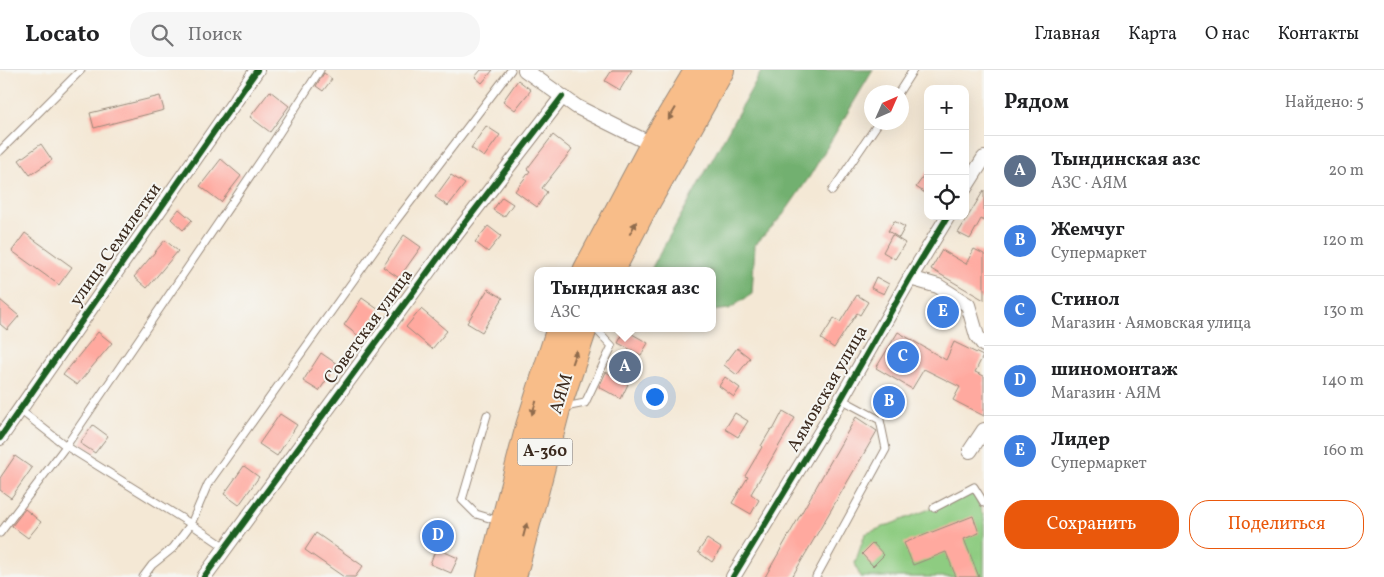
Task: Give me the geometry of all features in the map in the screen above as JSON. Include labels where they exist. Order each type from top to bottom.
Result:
[{"type":"highway","points":[[588,267],[653,145],[698,70]]},
{"type":"highway","points":[[613,267],[721,70]]},
{"type":"highway","name":"АЯМ","points":[[490,577],[529,426],[559,332]]},
{"type":"highway","name":"АЯМ","points":[[513,577],[557,409],[583,332]]},
{"type":"street","name":"улица Семилетки","points":[[0,438],[257,70]]},
{"type":"street","points":[[526,70],[577,107],[653,145]]},
{"type":"street","name":"Советская улица","points":[[204,577],[444,250],[562,97]]},
{"type":"street","points":[[969,182],[984,158]]},
{"type":"street","name":"Аямовская улица","points":[[733,577],[946,220]]},
{"type":"street","points":[[910,278],[938,286],[968,305],[977,336],[984,345]]},
{"type":"street","points":[[970,451],[984,430]]},
{"type":"lane","points":[[0,150],[81,70]]},
{"type":"lane","points":[[0,533],[66,446],[272,144],[320,70]]},
{"type":"lane","points":[[143,577],[152,565],[173,548],[191,524],[208,484],[395,222],[511,70]]},
{"type":"lane","points":[[903,85],[913,70]]},
{"type":"lane","points":[[832,191],[874,130]]},
{"type":"lane","points":[[557,409],[585,402],[612,346],[599,332]]},
{"type":"lane","points":[[816,577],[886,450],[880,420],[841,398]]},
{"type":"lane","points":[[20,410],[66,446],[225,547]]},
{"type":"lane","points":[[487,415],[462,500],[476,514],[504,523]]},
{"type":"lane","points":[[934,508],[974,487],[984,503]]},
{"type":"green space","points":[[762,70],[873,70],[810,176],[783,215],[755,245],[752,294],[729,309],[716,311],[716,267],[652,267]]},
{"type":"green space","points":[[974,492],[984,518],[984,577],[860,577],[855,563],[865,534]]},
{"type":"building","points":[[481,70],[493,70],[482,83],[475,77]]},
{"type":"building","points":[[612,70],[632,70],[620,90],[605,81]]},
{"type":"building","points":[[324,73],[332,79],[323,91],[316,86]]},
{"type":"building","points":[[518,80],[531,90],[515,110],[503,101]]},
{"type":"building","points":[[270,91],[289,106],[270,132],[250,117]]},
{"type":"building","points":[[160,96],[164,110],[94,128],[90,113]]},
{"type":"building","points":[[486,126],[500,135],[484,157],[471,148]]},
{"type":"building","points":[[553,135],[572,150],[542,188],[547,192],[537,207],[515,191],[530,171],[527,169]]},
{"type":"building","points":[[41,144],[52,160],[30,175],[19,160]]},
{"type":"building","points":[[221,159],[241,176],[221,202],[200,186]]},
{"type":"building","points":[[451,175],[465,184],[448,206],[435,197]]},
{"type":"building","points":[[924,176],[924,192],[916,187]]},
{"type":"building","points":[[984,190],[984,221],[981,219],[970,239],[958,233],[966,220],[969,220],[969,215]]},
{"type":"building","points":[[502,197],[513,204],[504,217],[493,210]]},
{"type":"building","points":[[179,209],[192,220],[183,230],[171,219]]},
{"type":"building","points":[[894,221],[905,227],[899,238],[888,231]]},
{"type":"building","points":[[488,226],[501,236],[488,252],[475,242]]},
{"type":"building","points":[[25,233],[72,267],[59,285],[12,251]]},
{"type":"building","points":[[404,235],[421,247],[399,278],[383,267]]},
{"type":"building","points":[[892,235],[905,243],[895,259],[883,252]]},
{"type":"building","points":[[165,240],[178,251],[147,288],[134,277]]},
{"type":"building","points":[[974,249],[984,254],[984,300],[931,269],[942,250],[966,264]]},
{"type":"building","points":[[876,277],[889,284],[884,294],[871,288]]},
{"type":"building","points":[[488,289],[503,298],[482,332],[467,323]]},
{"type":"building","points":[[857,295],[868,302],[860,315],[857,313],[834,348],[821,339],[834,318],[840,322]]},
{"type":"building","points":[[362,298],[379,310],[360,337],[344,325]]},
{"type":"building","points":[[0,300],[19,316],[7,330],[0,324]]},
{"type":"building","points":[[421,309],[447,331],[432,349],[406,327]]},
{"type":"building","points":[[98,332],[112,343],[77,385],[63,375]]},
{"type":"building","points":[[624,332],[629,332],[648,343],[641,355],[618,343]]},
{"type":"building","points":[[898,332],[946,360],[954,342],[983,356],[975,372],[984,376],[984,416],[953,400],[960,387],[924,369],[912,389],[876,368]]},
{"type":"building","points":[[737,348],[750,358],[737,375],[724,365]]},
{"type":"building","points":[[321,353],[337,364],[319,391],[303,381]]},
{"type":"building","points":[[606,372],[628,384],[621,399],[599,387]]},
{"type":"building","points":[[725,377],[740,388],[734,397],[719,386]]},
{"type":"building","points":[[783,411],[795,418],[751,494],[759,500],[751,514],[732,503],[748,477],[745,476],[761,446],[771,429],[773,430]]},
{"type":"building","points":[[735,413],[748,421],[738,437],[725,429]]},
{"type":"building","points":[[280,414],[297,425],[277,456],[259,444]]},
{"type":"building","points":[[856,417],[877,431],[792,577],[765,577]]},
{"type":"building","points":[[93,425],[108,436],[95,453],[80,443]]},
{"type":"building","points":[[15,456],[32,468],[11,498],[0,490],[0,478]]},
{"type":"building","points":[[244,466],[259,477],[239,505],[224,494]]},
{"type":"building","points":[[25,509],[41,522],[28,538],[12,526]]},
{"type":"building","points":[[973,516],[979,533],[964,539],[979,577],[956,577],[946,552],[913,565],[904,543]]},
{"type":"building","points":[[316,533],[363,566],[355,577],[344,577],[305,550]]},
{"type":"building","points":[[707,539],[721,548],[712,562],[698,552]]},
{"type":"building","points":[[873,543],[884,555],[873,566],[862,554]]},
{"type":"building","points":[[436,548],[458,558],[451,573],[430,564]]},
{"type":"cycle path","points":[[0,438],[257,70]]},
{"type":"cycle path","points":[[204,577],[444,250],[562,97]]},
{"type":"cycle path","points":[[733,577],[841,399],[946,220]]},
{"type":"place","name":"Лидер","points":[[943,312]]},
{"type":"place","name":"Стинол","points":[[903,357]]},
{"type":"place","name":"Тындинская азс","points":[[625,367]]},
{"type":"place","name":"Жемчуг","points":[[889,402]]},
{"type":"place","name":"шиномонтаж","points":[[438,536]]}]
